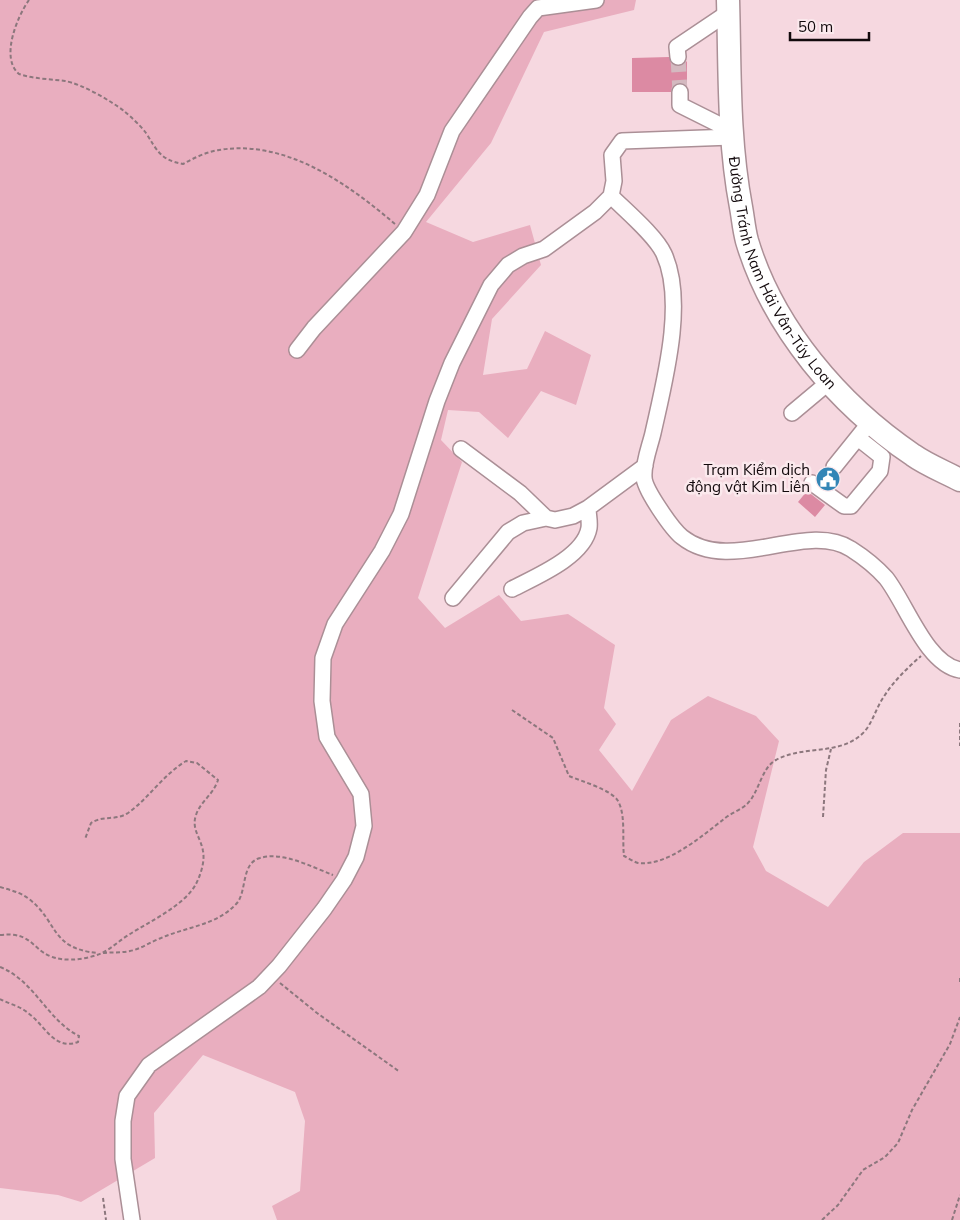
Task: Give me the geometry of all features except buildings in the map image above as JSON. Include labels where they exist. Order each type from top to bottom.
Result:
[{"type":"highway","name":"Đường Tránh Nam Hải Vân-Túy Loan","points":[[729,6],[732,134],[736,183],[747,240],[764,287],[790,331],[864,430],[960,480]]},
{"type":"street","points":[[296,350],[314,328],[404,232],[427,195],[452,130],[530,17],[538,8],[596,0]]},
{"type":"street","points":[[678,57],[678,47],[729,6]]},
{"type":"street","points":[[680,92],[680,105],[732,134]]},
{"type":"street","points":[[132,1220],[123,1159],[123,1122],[127,1096],[149,1065],[259,987],[344,880],[356,857],[364,826],[360,794],[327,737],[322,701],[323,658],[335,624],[382,551],[401,514],[437,401],[474,315],[491,285],[508,264],[544,249],[595,212],[611,196],[614,181],[612,155],[622,141],[732,134]]},
{"type":"street","points":[[611,196],[664,253],[669,270],[675,309],[663,387],[643,478],[658,506],[681,537],[699,546],[731,552],[821,541],[842,544],[852,549],[885,578],[942,663],[960,670]]},
{"type":"street","points":[[792,413],[829,382]]},
{"type":"street","points":[[812,483],[844,506],[851,506],[880,471],[883,464],[882,457],[864,430],[834,467]]},
{"type":"street","points":[[461,449],[520,492],[546,518]]},
{"type":"street","points":[[453,598],[508,532],[523,523],[546,518],[560,520],[588,508],[645,466]]},
{"type":"street","points":[[512,590],[548,570],[577,549],[589,528],[588,508]]},
{"type":"path","points":[[30,0],[22,11],[12,32],[9,59],[14,70],[19,74],[68,82],[98,96],[124,111],[145,132],[152,147],[163,156],[177,163],[183,164],[218,150],[242,149],[262,149],[296,161],[337,180],[404,232]]},
{"type":"path","points":[[512,710],[553,738],[569,776],[599,788],[617,799],[621,810],[624,856],[638,863],[656,861],[699,840],[725,818],[748,804],[772,762],[791,753],[831,750],[860,736],[869,726],[874,712],[901,674],[930,647]]},
{"type":"path","points":[[960,723],[960,746]]},
{"type":"path","points":[[823,817],[826,770],[831,750]]},
{"type":"path","points":[[0,887],[18,892],[29,899],[40,910],[56,935],[69,944],[89,952],[101,954],[176,904],[195,885],[204,861],[203,850],[194,828],[196,814],[214,792],[218,780],[197,763],[186,761],[173,769],[129,812],[120,818],[104,817],[91,823],[85,838]]},
{"type":"path","points":[[0,935],[13,934],[23,936],[38,950],[60,959],[82,958],[139,949],[160,938],[217,918],[237,903],[244,890],[248,868],[252,861],[261,857],[303,862],[344,880]]},
{"type":"path","points":[[0,967],[23,981],[40,998],[57,1022],[79,1036],[78,1042],[69,1045],[58,1041],[49,1036],[29,1013],[0,999]]},
{"type":"path","points":[[270,975],[317,1013],[400,1072]]},
{"type":"path","points":[[960,978],[960,983]]},
{"type":"path","points":[[822,1220],[838,1205],[863,1170],[885,1157],[898,1143],[912,1110],[950,1044],[960,1017]]},
{"type":"path","points":[[952,1220],[960,1195]]},
{"type":"path","points":[[103,1198],[106,1220]]},
{"type":"shaded area","points":[[0,0],[636,0],[634,10],[544,32],[491,143],[426,222],[473,242],[530,225],[541,265],[492,319],[483,375],[527,369],[545,331],[591,355],[576,405],[541,391],[508,438],[479,412],[448,410],[441,440],[462,462],[418,598],[445,628],[499,595],[521,621],[568,614],[615,645],[604,708],[616,724],[599,750],[632,791],[671,720],[708,696],[756,716],[779,741],[753,847],[766,871],[828,907],[864,862],[903,833],[960,833],[960,1220],[277,1220],[272,1206],[300,1191],[305,1121],[295,1092],[203,1055],[154,1113],[155,1158],[81,1202],[58,1195],[0,1188]]},
{"type":"tunnel","points":[[678,57],[680,92]]},
{"type":"place","name":"Trạm Kiểm dịch động vật Kim Liên","points":[[828,479]]}]
